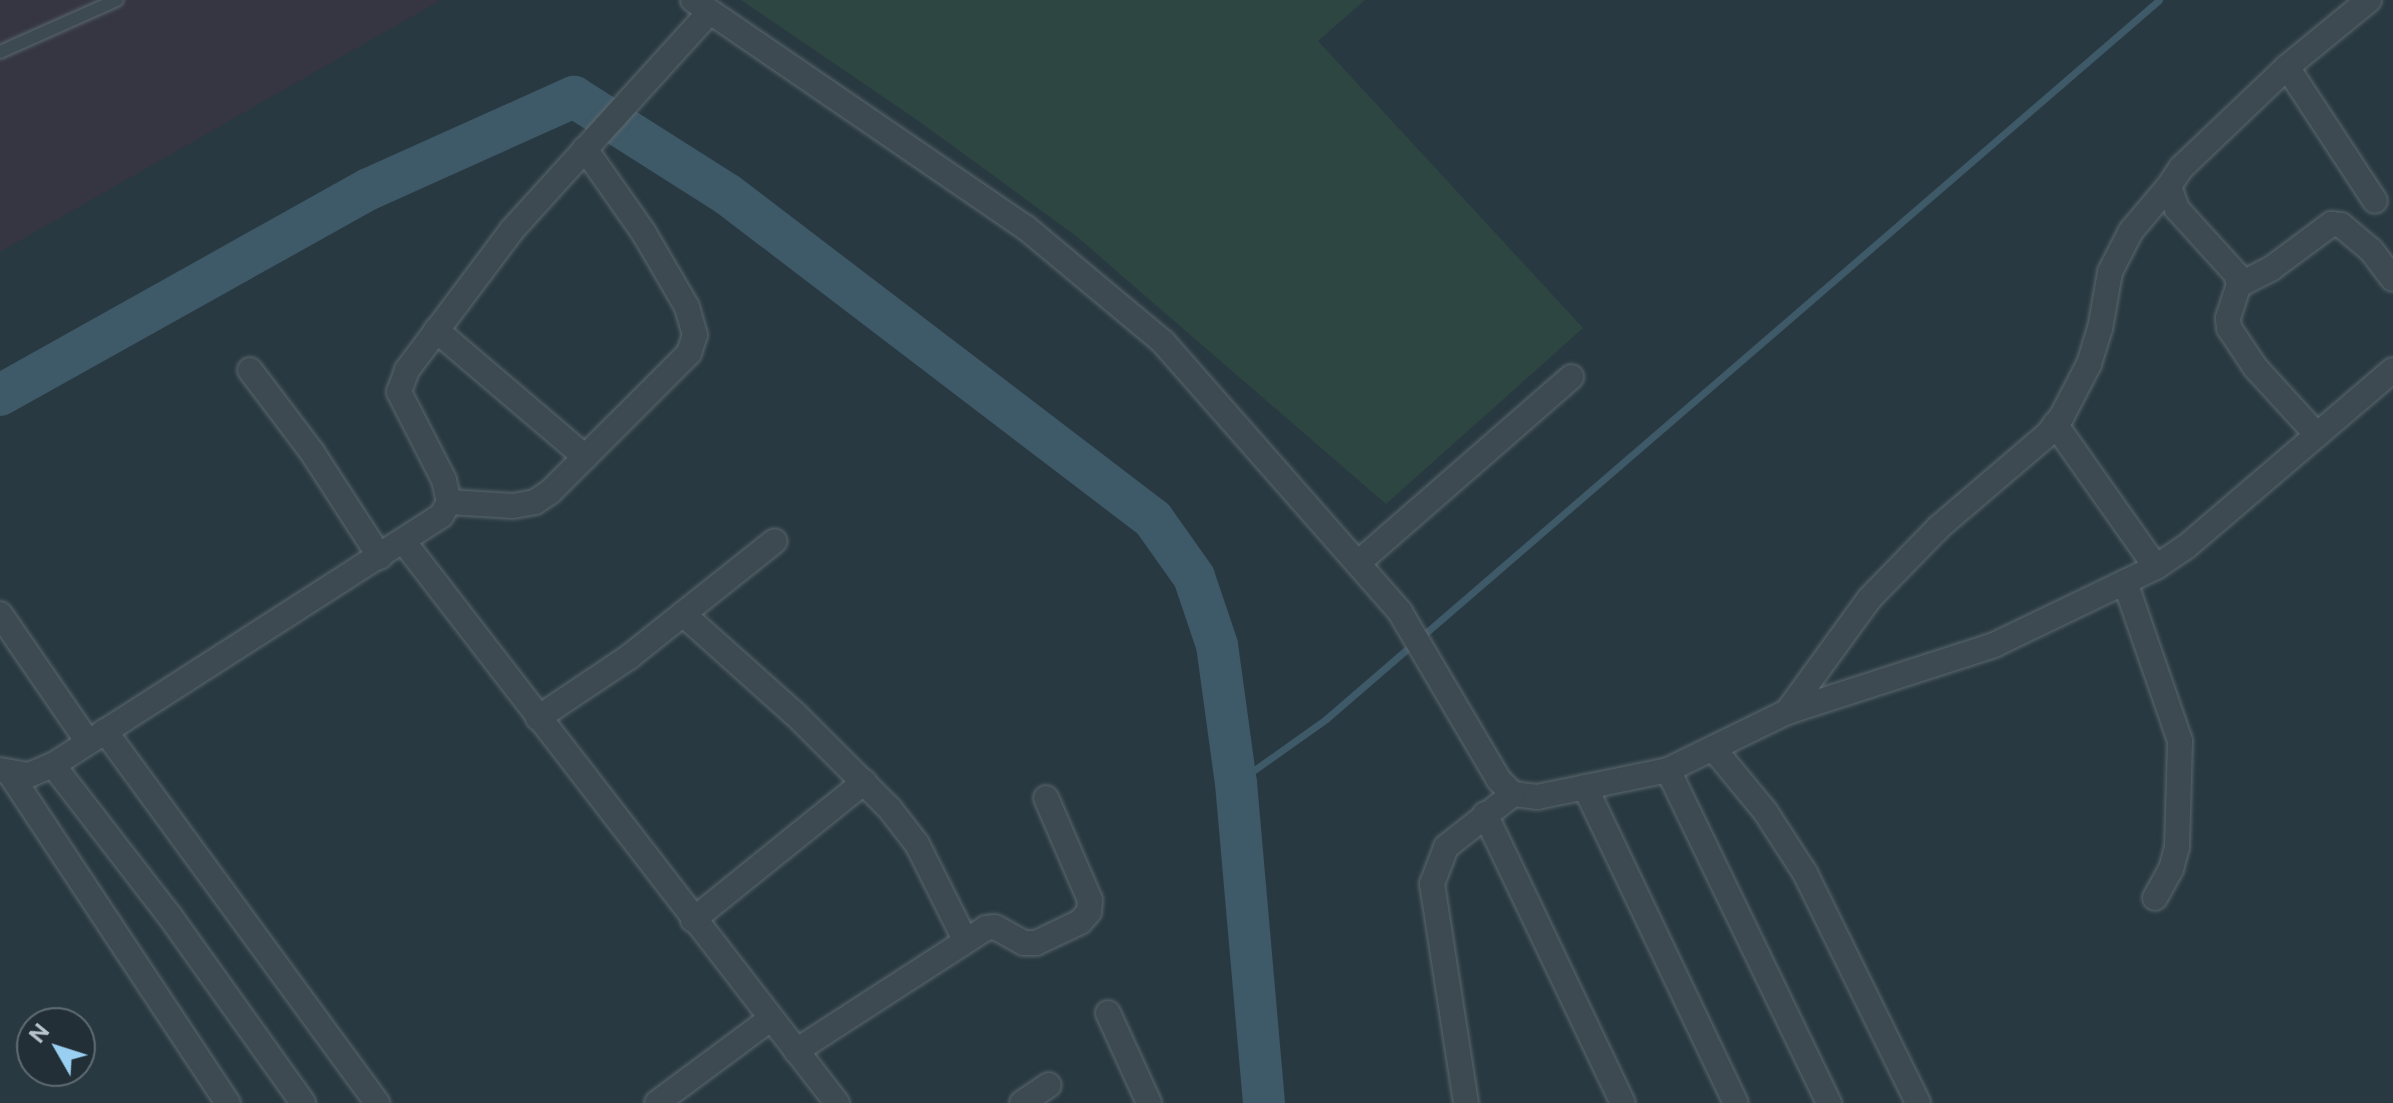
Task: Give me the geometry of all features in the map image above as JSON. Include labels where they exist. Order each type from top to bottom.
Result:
[{"type":"street","points":[[1787,712],[1869,599],[1939,527],[2055,424],[2089,364],[2100,329],[2110,272],[2131,231],[2181,168],[2287,67],[2369,0]]},
{"type":"street","points":[[5,772],[29,775],[53,765],[441,516],[449,502],[444,480],[399,392],[407,370],[512,230],[629,100],[702,6],[1025,227],[1163,342],[1400,612],[1499,780],[1513,794],[1537,797],[1668,770],[1787,712],[1994,645],[2125,582],[2156,567],[2187,546],[2393,370]]},
{"type":"street","points":[[2287,67],[2375,201]]},
{"type":"street","points":[[449,502],[513,506],[535,502],[585,457],[689,353],[695,335],[687,307],[591,142]]},
{"type":"street","points":[[2169,186],[2177,209],[2236,274],[2239,285],[2228,318],[2229,328],[2255,367],[2317,435]]},
{"type":"street","points":[[2239,285],[2272,268],[2331,224],[2341,225],[2354,234],[2393,279]]},
{"type":"street","points":[[436,330],[585,457]]},
{"type":"street","points":[[250,370],[312,452],[380,557]]},
{"type":"street","points":[[1358,563],[1571,377]]},
{"type":"street","points":[[2055,424],[2156,567]]},
{"type":"street","points":[[538,718],[629,657],[775,541]]},
{"type":"street","points":[[404,542],[837,1103]]},
{"type":"street","points":[[2125,582],[2180,741],[2177,847],[2171,869],[2155,898]]},
{"type":"street","points":[[0,614],[377,1103]]},
{"type":"street","points":[[683,614],[864,782],[908,830],[965,940]]},
{"type":"street","points":[[1713,748],[1765,811],[1805,873],[1918,1103]]},
{"type":"street","points":[[53,765],[169,915],[303,1103]]},
{"type":"street","points":[[1668,770],[1829,1103]]},
{"type":"street","points":[[5,772],[228,1103]]},
{"type":"street","points":[[693,920],[864,782]]},
{"type":"street","points":[[1585,787],[1736,1103]]},
{"type":"street","points":[[1466,1103],[1432,884],[1446,847],[1513,794]]},
{"type":"street","points":[[796,1051],[965,940],[995,927],[1024,943],[1036,943],[1080,922],[1089,912],[1090,900],[1084,880],[1046,798]]},
{"type":"street","points":[[1485,814],[1623,1103]]},
{"type":"street","points":[[1108,1013],[1149,1103]]},
{"type":"street","points":[[657,1103],[770,1019]]},
{"type":"street","points":[[1022,1103],[1049,1085]]},
{"type":"lane","points":[[0,52],[117,0]]},
{"type":"shaded area","points":[[0,0],[441,0],[0,252]]},
{"type":"green space","points":[[741,0],[1365,0],[1318,41],[1583,328],[1386,504],[1076,236],[920,122]]},
{"type":"waterway","points":[[1236,783],[1326,719],[2159,0]]},
{"type":"waterway","points":[[0,395],[369,189],[574,97],[727,194],[1153,519],[1194,577],[1217,645],[1236,783],[1264,1103]]}]
